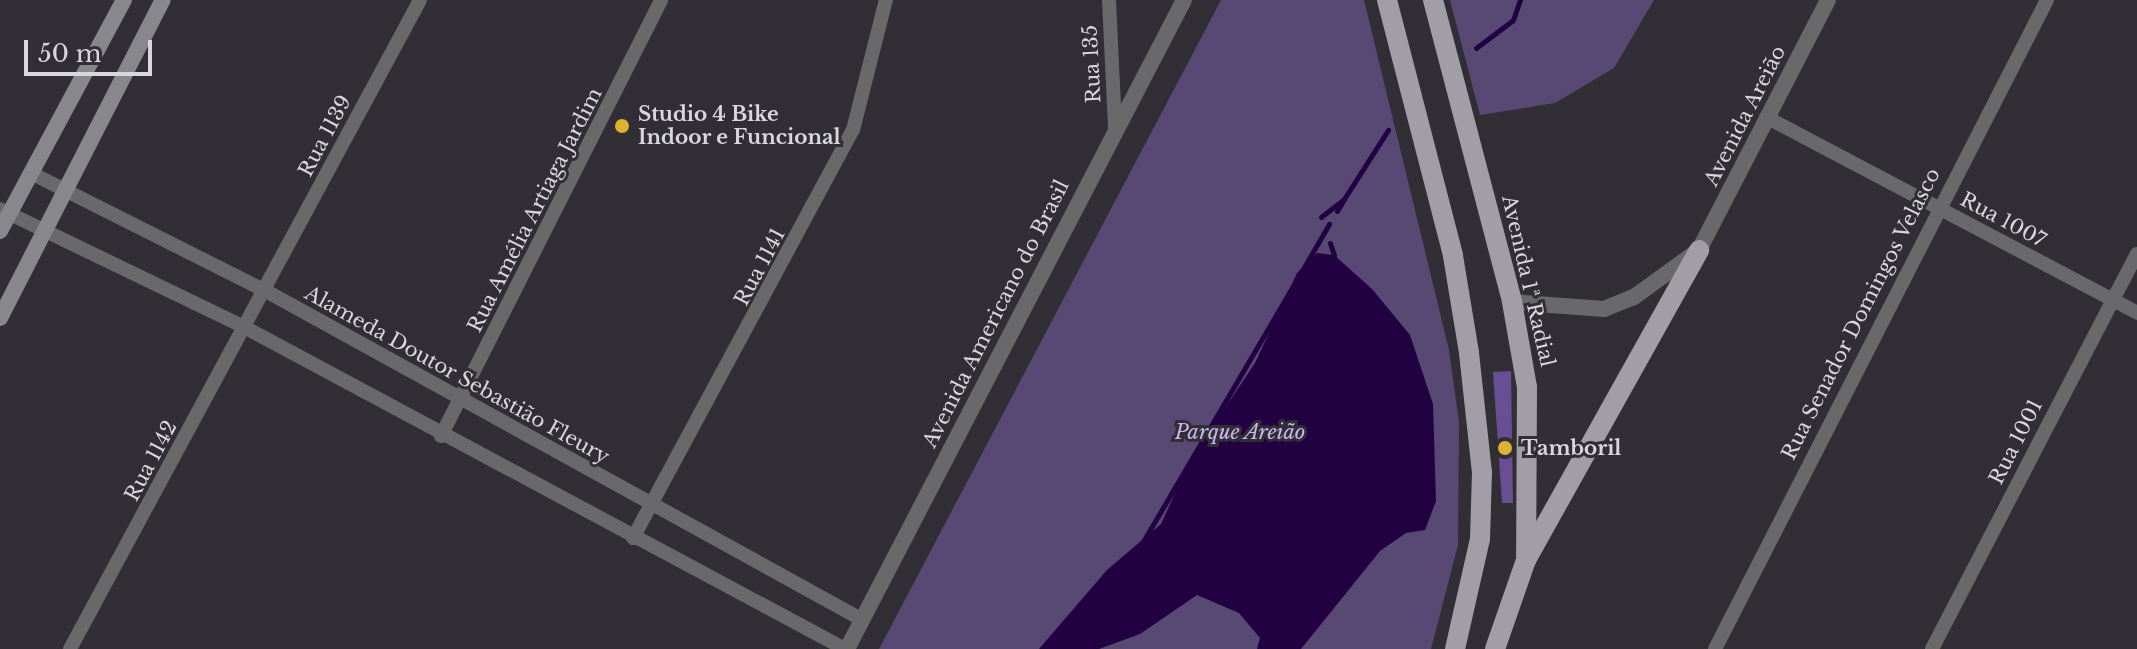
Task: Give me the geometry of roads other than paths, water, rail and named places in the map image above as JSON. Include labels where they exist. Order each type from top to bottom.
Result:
[{"type":"main road","points":[[0,231],[5,211],[31,173],[124,0]]},
{"type":"main road","points":[[0,318],[163,0]]},
{"type":"main road","points":[[1387,0],[1453,256],[1482,472],[1480,539],[1455,649]]},
{"type":"main road","name":"Avenida 1ª Radial","points":[[1433,0],[1512,302],[1527,387],[1526,560],[1495,649]]},
{"type":"main road","points":[[1526,560],[1699,250]]},
{"type":"street","name":"Rua 1139","points":[[266,291],[420,0]]},
{"type":"street","name":"Rua Amélia Artiaga Jardim","points":[[441,436],[661,0]]},
{"type":"street","name":"Rua 1141","points":[[633,538],[853,130],[886,0]]},
{"type":"street","name":"Rua 135","points":[[1109,0],[1115,127]]},
{"type":"street","name":"Avenida Americano do Brasil","points":[[846,649],[1115,127],[1184,0]]},
{"type":"street","name":"Avenida Areião","points":[[1699,250],[1828,0]]},
{"type":"street","name":"Rua Senador Domingos Velasco","points":[[1715,649],[2047,0]]},
{"type":"street","name":"Rua 1007","points":[[1766,117],[2137,313]]},
{"type":"street","name":"Alameda Doutor Sebastião Fleury","points":[[31,173],[66,187],[266,291],[651,506],[861,619]]},
{"type":"street","points":[[5,211],[246,328],[441,436],[846,649]]},
{"type":"street","points":[[1512,302],[1604,309],[1634,297],[1699,250]]},
{"type":"street","name":"Rua 1001","points":[[1932,649],[2137,254]]},
{"type":"street","name":"Rua 1142","points":[[70,649],[266,291]]},
{"type":"waterway","points":[[1476,48],[1513,20],[1520,0]]},
{"type":"waterway","points":[[1321,217],[1344,199],[1388,130]]},
{"type":"waterway","points":[[1337,211],[1344,199]]},
{"type":"waterway","points":[[1303,269],[1329,224]]},
{"type":"waterway","points":[[1330,243],[1334,255]]},
{"type":"waterway","points":[[1141,545],[1292,288]]},
{"type":"place","name":"Studio 4 Bike Indoor e Funcional","points":[[622,126]]},
{"type":"place","name":"Tamboril","points":[[1505,448]]},
{"type":"park label","name":"Parque Areião","points":[[1240,432]]}]
